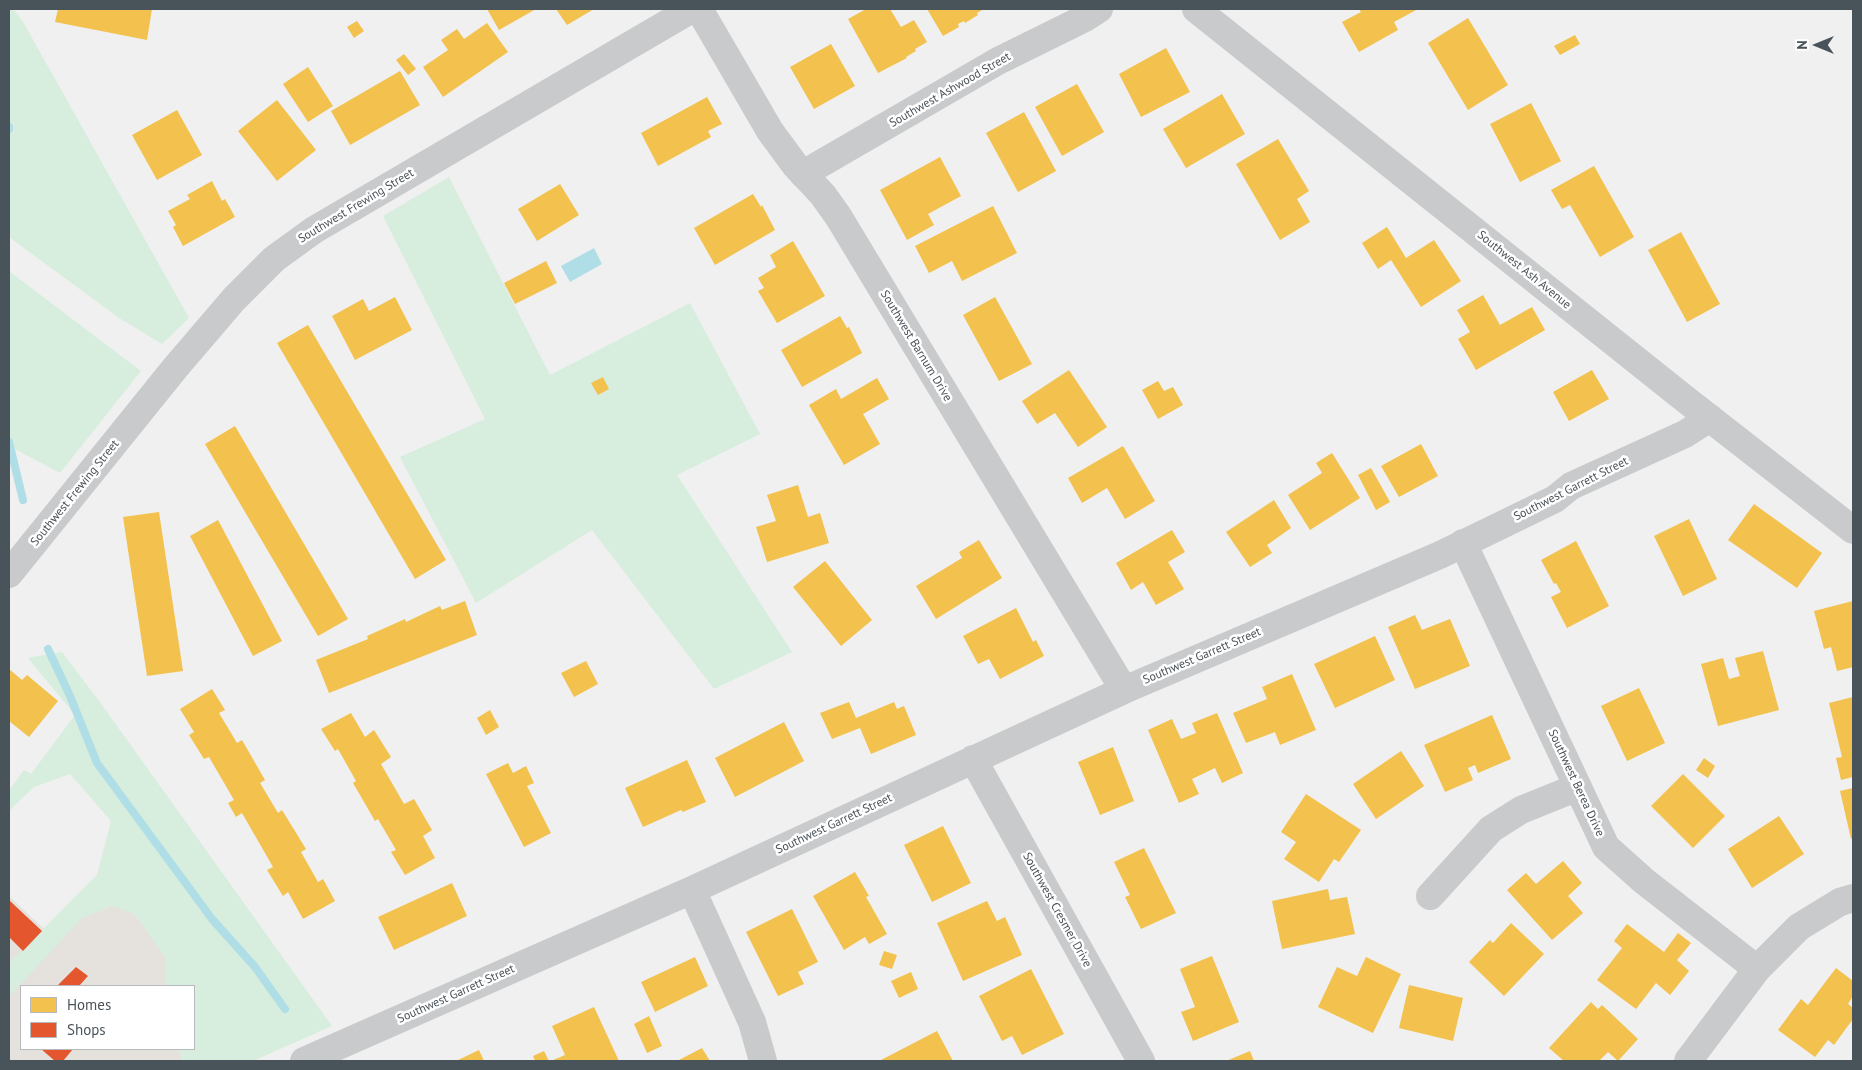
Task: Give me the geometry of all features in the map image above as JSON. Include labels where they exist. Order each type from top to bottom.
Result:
[{"type":"street","name":"Southwest Frewing Street","points":[[9,574],[175,368],[234,299],[274,259],[314,230],[692,9]]},
{"type":"street","name":"Southwest Barnum Drive","points":[[700,9],[770,131],[794,165],[823,195],[838,216],[1124,690]]},
{"type":"street","name":"Southwest Ashwood Street","points":[[803,174],[998,61],[1099,9]]},
{"type":"street","name":"Southwest Ash Avenue","points":[[1196,9],[1853,530]]},
{"type":"street","name":"Southwest Garrett Street","points":[[304,1061],[692,890],[1124,690],[1463,543],[1555,499],[1571,486],[1685,434],[1710,418]]},
{"type":"street","name":"Southwest Berea Drive","points":[[1463,543],[1606,847],[1644,881],[1758,970]]},
{"type":"street","name":"Southwest Cresmer Drive","points":[[973,759],[1141,1061]]},
{"type":"street","points":[[1430,896],[1491,830],[1521,810],[1578,787]]},
{"type":"street","points":[[692,890],[752,1022],[763,1061]]},
{"type":"street","points":[[1688,1061],[1758,970],[1799,927],[1840,902],[1853,898]]},
{"type":"shaded area","points":[[97,875],[135,914],[166,958],[166,985],[20,985],[20,1050],[179,1050],[183,1061],[9,1061],[9,896],[44,929]]},
{"type":"green space","points":[[9,9],[13,9],[22,20],[189,318],[162,344],[119,318],[9,237]]},
{"type":"green space","points":[[449,177],[550,375],[690,303],[760,434],[677,475],[792,652],[714,689],[592,530],[476,603],[400,457],[485,419],[383,216]]},
{"type":"green space","points":[[9,271],[141,371],[60,473],[9,446]]},
{"type":"green space","points":[[62,652],[332,1026],[253,1061],[183,1061],[179,1050],[195,1050],[195,985],[166,985],[166,958],[135,914],[112,906],[81,919],[9,997],[9,963],[97,875],[111,821],[70,774],[34,787],[9,811],[9,791],[24,770],[31,774],[75,715],[28,658]]},
{"type":"water","points":[[594,248],[602,264],[570,282],[561,266]]},
{"type":"building: Homes","points":[[58,9],[152,9],[147,40],[55,22]]},
{"type":"building: Homes","points":[[487,9],[536,9],[499,30]]},
{"type":"building: Homes","points":[[556,9],[594,9],[567,25]]},
{"type":"building: Homes","points":[[866,9],[890,9],[901,27],[914,20],[927,42],[915,49],[916,51],[907,58],[878,73],[848,19]]},
{"type":"building: Homes","points":[[927,9],[984,9],[965,23],[964,21],[958,24],[959,27],[943,36]]},
{"type":"building: Homes","points":[[1359,9],[1418,9],[1394,22],[1398,30],[1359,52],[1342,22],[1361,12]]},
{"type":"building: Homes","points":[[1468,18],[1508,85],[1468,110],[1428,43]]},
{"type":"building: Homes","points":[[357,21],[364,31],[354,38],[347,27]]},
{"type":"building: Homes","points":[[487,23],[508,52],[443,97],[423,67],[448,50],[441,40],[457,29],[464,39]]},
{"type":"building: Homes","points":[[1575,35],[1580,44],[1560,55],[1554,46]]},
{"type":"building: Homes","points":[[831,44],[855,86],[814,109],[790,67]]},
{"type":"building: Homes","points":[[1166,48],[1190,92],[1141,117],[1119,74]]},
{"type":"building: Homes","points":[[404,54],[416,69],[408,75],[396,60]]},
{"type":"building: Homes","points":[[308,67],[333,106],[308,122],[283,84]]},
{"type":"building: Homes","points":[[400,71],[420,105],[350,145],[331,111]]},
{"type":"building: Homes","points":[[1077,84],[1104,132],[1062,156],[1035,107]]},
{"type":"building: Homes","points":[[1222,94],[1245,134],[1186,168],[1163,129]]},
{"type":"building: Homes","points":[[707,97],[722,124],[708,131],[711,137],[658,166],[641,133]]},
{"type":"building: Homes","points":[[277,100],[316,150],[277,181],[238,131]]},
{"type":"building: Homes","points":[[1531,103],[1561,161],[1520,182],[1490,124]]},
{"type":"building: Homes","points":[[177,110],[202,155],[157,180],[132,135]]},
{"type":"building: Homes","points":[[1024,112],[1056,171],[1018,192],[986,133]]},
{"type":"building: Homes","points":[[1278,139],[1309,191],[1297,199],[1310,222],[1280,240],[1236,164]]},
{"type":"building: Homes","points":[[940,157],[961,196],[928,214],[934,225],[907,240],[880,190]]},
{"type":"building: Homes","points":[[1594,166],[1634,237],[1600,257],[1570,205],[1562,209],[1551,190]]},
{"type":"building: Homes","points":[[212,181],[222,201],[225,199],[235,217],[183,246],[173,227],[176,225],[168,211],[190,199],[187,195]]},
{"type":"building: Homes","points":[[560,184],[579,215],[537,241],[518,209]]},
{"type":"building: Homes","points":[[753,194],[761,207],[762,205],[775,230],[715,265],[694,228]]},
{"type":"building: Homes","points":[[993,206],[1017,253],[962,281],[952,261],[929,273],[915,246]]},
{"type":"building: Homes","points":[[1387,227],[1406,258],[1434,240],[1461,281],[1421,307],[1391,260],[1378,269],[1362,243]]},
{"type":"building: Homes","points":[[1681,232],[1720,304],[1687,322],[1648,250]]},
{"type":"building: Homes","points":[[793,241],[825,296],[777,323],[758,291],[764,288],[758,278],[776,267],[770,255]]},
{"type":"building: Homes","points":[[546,261],[557,283],[515,304],[504,283]]},
{"type":"building: Homes","points":[[1483,295],[1500,325],[1532,307],[1545,330],[1476,370],[1458,339],[1470,332],[1457,310]]},
{"type":"building: Homes","points":[[395,297],[412,330],[355,360],[332,316],[363,299],[369,311]]},
{"type":"building: Homes","points":[[995,297],[1032,364],[999,381],[963,315]]},
{"type":"building: Homes","points":[[840,316],[847,328],[849,327],[862,353],[802,387],[781,350]]},
{"type":"building: Homes","points":[[308,325],[446,560],[415,579],[277,343]]},
{"type":"building: Homes","points":[[1069,370],[1107,427],[1078,447],[1055,413],[1037,424],[1022,401]]},
{"type":"building: Homes","points":[[1592,370],[1609,399],[1569,421],[1553,392]]},
{"type":"building: Homes","points":[[603,377],[609,389],[598,395],[591,383]]},
{"type":"building: Homes","points":[[877,378],[889,399],[863,414],[880,444],[844,465],[809,405],[836,389],[841,399]]},
{"type":"building: Homes","points":[[1158,381],[1164,391],[1173,387],[1183,405],[1158,419],[1142,390]]},
{"type":"building: Homes","points":[[235,426],[348,619],[318,636],[205,444]]},
{"type":"building: Homes","points":[[1421,444],[1438,476],[1399,497],[1381,466]]},
{"type":"building: Homes","points":[[1123,446],[1155,501],[1125,519],[1107,488],[1082,503],[1068,478]]},
{"type":"building: Homes","points":[[1332,453],[1360,498],[1310,530],[1288,495],[1322,473],[1316,463]]},
{"type":"building: Homes","points":[[1371,468],[1390,502],[1376,510],[1358,475]]},
{"type":"building: Homes","points":[[798,485],[808,517],[820,513],[829,543],[767,562],[756,527],[776,521],[767,495]]},
{"type":"building: Homes","points":[[1274,500],[1291,528],[1267,545],[1272,553],[1250,567],[1226,532]]},
{"type":"building: Homes","points":[[1754,504],[1822,553],[1797,588],[1728,540]]},
{"type":"building: Homes","points":[[159,512],[183,671],[147,676],[123,517]]},
{"type":"building: Homes","points":[[1689,519],[1717,579],[1683,596],[1654,536]]},
{"type":"building: Homes","points":[[218,520],[282,641],[253,656],[190,536]]},
{"type":"building: Homes","points":[[1172,530],[1185,552],[1168,562],[1184,589],[1156,605],[1143,582],[1131,590],[1116,563]]},
{"type":"building: Homes","points":[[979,540],[1002,578],[936,619],[916,586],[962,558],[959,552]]},
{"type":"building: Homes","points":[[1576,541],[1609,606],[1567,628],[1551,597],[1561,592],[1556,583],[1554,584],[1541,560]]},
{"type":"building: Homes","points":[[825,561],[872,620],[841,646],[793,587]]},
{"type":"building: Homes","points":[[465,601],[477,635],[329,693],[316,660],[368,639],[367,636],[405,619],[406,622],[440,606],[442,610]]},
{"type":"building: Homes","points":[[1853,601],[1853,667],[1837,671],[1831,647],[1824,649],[1814,611]]},
{"type":"building: Homes","points":[[1016,608],[1033,642],[1036,640],[1044,656],[1000,679],[989,659],[978,664],[963,636]]},
{"type":"building: Homes","points":[[1415,615],[1422,630],[1450,619],[1470,666],[1415,689],[1388,627]]},
{"type":"building: Homes","points":[[1375,636],[1395,680],[1335,708],[1314,664]]},
{"type":"building: Homes","points":[[1763,651],[1779,710],[1718,726],[1701,664],[1723,658],[1729,679],[1740,676],[1735,658]]},
{"type":"building: Homes","points":[[586,661],[598,684],[574,697],[561,673]]},
{"type":"building: Homes","points":[[9,669],[22,680],[27,675],[58,701],[29,737],[9,721]]},
{"type":"building: Homes","points":[[1292,674],[1316,730],[1280,745],[1275,732],[1246,743],[1233,713],[1267,699],[1262,687]]},
{"type":"building: Homes","points":[[1639,688],[1665,743],[1627,761],[1601,706]]},
{"type":"building: Homes","points":[[212,689],[225,710],[219,713],[237,743],[242,740],[265,780],[260,783],[278,813],[282,810],[306,849],[301,852],[318,882],[323,879],[335,901],[303,919],[288,892],[283,896],[267,870],[273,867],[242,813],[236,817],[228,803],[234,800],[209,757],[204,759],[189,735],[194,732],[180,709]]},
{"type":"building: Homes","points":[[1853,697],[1853,777],[1841,780],[1836,758],[1842,757],[1829,703]]},
{"type":"building: Homes","points":[[849,702],[856,718],[894,702],[897,709],[904,706],[916,735],[871,754],[860,728],[832,739],[820,713]]},
{"type":"building: Homes","points":[[490,710],[499,727],[486,735],[477,718]]},
{"type":"building: Homes","points":[[351,713],[365,737],[374,730],[391,757],[381,764],[404,804],[414,799],[432,830],[423,836],[435,858],[405,875],[391,852],[396,850],[378,819],[375,821],[353,783],[356,781],[338,749],[335,751],[321,729]]},
{"type":"building: Homes","points":[[1217,713],[1243,773],[1222,783],[1215,768],[1192,779],[1199,794],[1179,803],[1148,730],[1172,719],[1181,739],[1196,733],[1192,723]]},
{"type":"building: Homes","points":[[1492,715],[1511,759],[1478,773],[1475,765],[1468,768],[1473,780],[1445,792],[1424,745]]},
{"type":"building: Homes","points":[[784,722],[804,761],[735,797],[715,758]]},
{"type":"building: Homes","points":[[1113,747],[1134,801],[1100,815],[1078,762]]},
{"type":"building: Homes","points":[[1401,751],[1424,786],[1376,819],[1353,784]]},
{"type":"building: Homes","points":[[1704,758],[1715,766],[1708,778],[1696,770]]},
{"type":"building: Homes","points":[[687,760],[706,802],[683,812],[681,810],[643,827],[625,788]]},
{"type":"building: Homes","points":[[508,763],[513,773],[526,766],[534,783],[527,786],[551,833],[524,847],[486,774]]},
{"type":"building: Homes","points":[[1683,774],[1725,816],[1693,848],[1651,806]]},
{"type":"building: Homes","points":[[1853,788],[1853,838],[1851,839],[1840,791]]},
{"type":"building: Homes","points":[[1306,794],[1361,830],[1339,862],[1334,859],[1319,882],[1284,859],[1296,842],[1281,832]]},
{"type":"building: Homes","points":[[1779,816],[1804,854],[1752,888],[1728,849]]},
{"type":"building: Homes","points":[[943,826],[971,883],[932,902],[904,845]]},
{"type":"building: Homes","points":[[1144,848],[1176,913],[1141,929],[1125,897],[1130,895],[1114,862]]},
{"type":"building: Homes","points":[[1563,861],[1582,883],[1568,896],[1583,913],[1552,940],[1507,890],[1526,873],[1536,884]]},
{"type":"building: Homes","points":[[855,872],[869,896],[866,897],[887,934],[869,944],[865,937],[844,950],[813,896]]},
{"type":"building: Homes","points":[[452,883],[467,916],[394,950],[378,917]]},
{"type":"building: Homes","points":[[1328,889],[1330,900],[1347,897],[1355,934],[1282,949],[1272,901]]},
{"type":"building: Homes","points":[[987,901],[997,921],[1005,917],[1022,955],[963,981],[937,923]]},
{"type":"building: Homes","points":[[792,909],[818,962],[798,972],[804,984],[778,996],[746,932]]},
{"type":"building: Homes","points":[[1511,923],[1544,954],[1504,996],[1469,962],[1490,940],[1493,943]]},
{"type":"building: Homes","points":[[1627,924],[1664,952],[1678,933],[1691,943],[1677,960],[1689,971],[1670,995],[1656,983],[1636,1009],[1597,980],[1622,948],[1614,941]]},
{"type":"building: Homes","points":[[884,951],[897,955],[892,969],[879,965]]},
{"type":"building: Homes","points":[[1212,956],[1239,1022],[1193,1041],[1181,1012],[1195,1007],[1180,969]]},
{"type":"building: Homes","points":[[695,957],[708,986],[655,1012],[641,982]]},
{"type":"building: Homes","points":[[1366,957],[1401,974],[1373,1033],[1318,1007],[1337,967],[1357,976]]},
{"type":"building: Homes","points":[[1836,968],[1853,981],[1853,996],[1848,1004],[1853,1008],[1853,1019],[1834,1045],[1828,1040],[1815,1057],[1778,1030],[1801,999],[1808,1005]]},
{"type":"building: Homes","points":[[1031,969],[1064,1034],[1022,1055],[1012,1036],[1002,1041],[979,996]]},
{"type":"building: Homes","points":[[911,972],[918,989],[899,998],[891,981]]},
{"type":"building: Homes","points":[[1409,985],[1463,998],[1453,1041],[1399,1028]]},
{"type":"building: Homes","points":[[1591,1002],[1598,1009],[1602,1005],[1638,1039],[1618,1061],[1608,1052],[1599,1061],[1564,1061],[1549,1048]]},
{"type":"building: Homes","points":[[594,1007],[619,1061],[551,1061],[565,1055],[552,1026]]},
{"type":"building: Homes","points":[[649,1016],[662,1046],[647,1053],[634,1024]]},
{"type":"building: Homes","points":[[937,1031],[953,1061],[879,1061]]},
{"type":"building: Homes","points":[[702,1048],[710,1061],[677,1061]]},
{"type":"building: Homes","points":[[479,1050],[484,1061],[456,1061]]},
{"type":"building: Homes","points":[[544,1051],[549,1061],[535,1061],[533,1056]]},
{"type":"building: Homes","points":[[1250,1051],[1254,1061],[1226,1061]]},
{"type":"building: Shops","points":[[10,901],[42,931],[23,951],[9,937]]},
{"type":"building: Shops","points":[[76,967],[88,976],[80,985],[58,985]]},
{"type":"building: Shops","points":[[42,1050],[72,1050],[63,1061],[55,1061]]},
{"type":"waterway","points":[[9,442],[23,500]]},
{"type":"waterway","points":[[48,649],[70,696],[97,763],[212,919],[255,967],[285,1009]]}]
